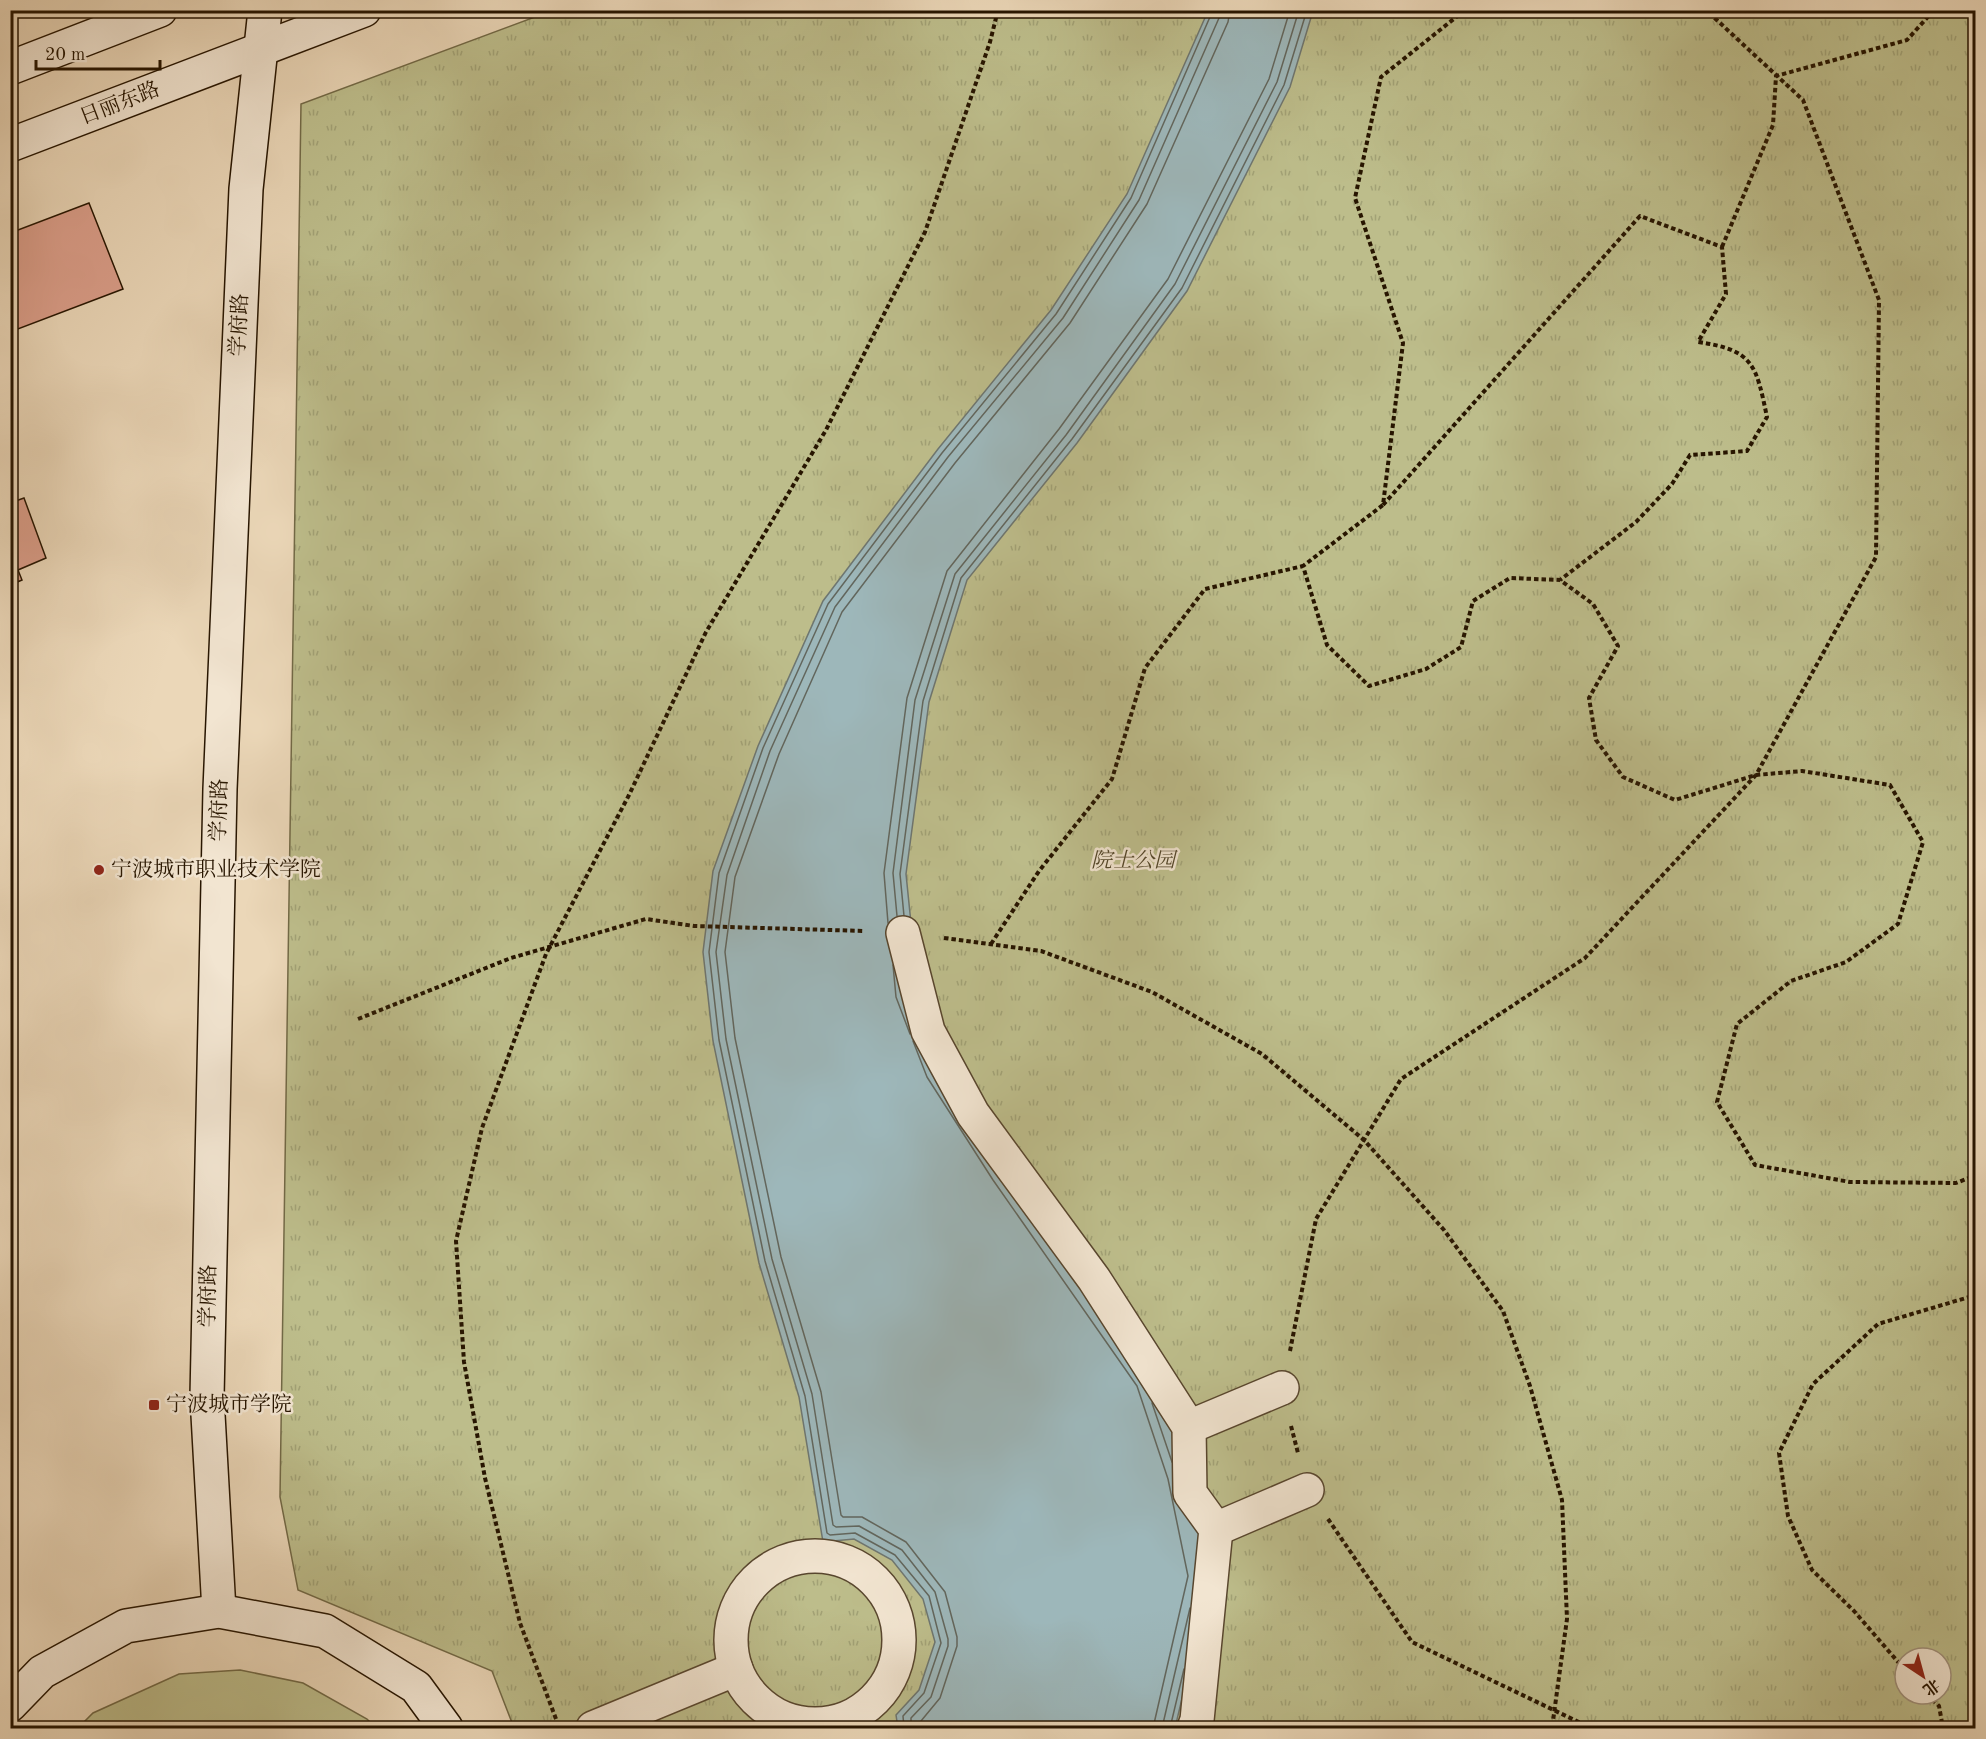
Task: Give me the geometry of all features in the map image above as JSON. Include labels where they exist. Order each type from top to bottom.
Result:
[{"type":"street","points":[[10,68],[160,10]]},
{"type":"street","name":"学府路","points":[[219,1611],[207,1397],[220,789],[246,189],[265,10]]},
{"type":"street","name":"日丽东路","points":[[10,145],[364,10]]},
{"type":"street","points":[[890,932],[928,1030],[973,1114],[1094,1279],[1189,1427],[1190,1493],[1216,1529],[1197,1720],[1194,1728]]},
{"type":"street","points":[[1189,1427],[1282,1388]]},
{"type":"street","points":[[1216,1529],[1307,1490]]},
{"type":"street","points":[[814,1556],[841,1560],[865,1572],[884,1591],[896,1615],[899,1643],[893,1671],[878,1696],[855,1714],[828,1723],[799,1723],[772,1713],[750,1694],[736,1669],[730,1643],[734,1617],[745,1593],[764,1573],[788,1561],[814,1556]]},
{"type":"street","points":[[10,1705],[42,1672],[126,1626],[219,1611],[325,1631],[416,1687],[446,1728]]},
{"type":"street","points":[[593,1728],[736,1669]]},
{"type":"path","points":[[559,1728],[520,1623],[485,1478],[464,1362],[456,1241],[482,1128],[550,947],[629,795],[706,632],[826,430],[925,232],[990,42],[998,10]]},
{"type":"path","points":[[1383,505],[1404,343],[1355,198],[1381,76],[1465,10]]},
{"type":"path","points":[[1590,1728],[1412,1642],[1307,1490],[1282,1388],[1316,1220],[1401,1079],[1585,958],[1756,775],[1876,557],[1879,300],[1803,100],[1706,10]]},
{"type":"path","points":[[1776,76],[1907,40],[1934,10]]},
{"type":"path","points":[[1560,580],[1636,522],[1672,484],[1690,455],[1747,451],[1767,417],[1760,381],[1745,356],[1722,345],[1698,342],[1726,294],[1722,246],[1773,125],[1776,76]]},
{"type":"path","points":[[991,944],[1039,871],[1112,779],[1145,668],[1205,589],[1303,566],[1383,505],[1640,216],[1722,246]]},
{"type":"path","points":[[1303,566],[1327,645],[1369,686],[1426,669],[1461,646],[1473,601],[1510,578],[1560,580],[1593,604],[1618,646],[1588,698],[1596,740],[1623,777],[1675,800],[1756,775],[1802,771],[1890,785],[1923,842],[1898,924],[1846,962],[1791,981],[1737,1023],[1717,1102],[1755,1165],[1850,1182],[1956,1183],[1975,1175],[1976,1236]]},
{"type":"path","points":[[358,1019],[511,958],[646,919],[694,926],[890,932],[1041,951],[1152,992],[1262,1054],[1364,1140],[1444,1230],[1503,1311],[1530,1386],[1562,1500],[1567,1619],[1552,1728]]},
{"type":"path","points":[[1893,1656],[1854,1611],[1812,1570],[1788,1516],[1779,1454],[1813,1384],[1878,1324],[1976,1295]]},
{"type":"path","points":[[1939,1706],[1943,1728]]},
{"type":"green space","name":"院士公园","points":[[551,11],[1975,11],[1975,1728],[514,1728],[492,1671],[298,1590],[280,1497],[301,104]]},
{"type":"green space","points":[[240,1670],[303,1683],[367,1719],[376,1728],[78,1728],[93,1713],[179,1674]]},
{"type":"water","points":[[1208,11],[1313,11],[1290,87],[1187,291],[1077,443],[967,580],[929,702],[906,874],[918,992],[947,1066],[1157,1375],[1189,1472],[1211,1577],[1175,1728],[898,1728],[896,1715],[919,1690],[935,1642],[923,1599],[892,1560],[854,1539],[823,1542],[799,1397],[759,1263],[713,1041],[703,952],[713,871],[758,746],[823,601],[938,449],[1051,310],[1127,194]]},
{"type":"building","points":[[89,203],[123,289],[10,332],[10,233]]},
{"type":"building","points":[[24,498],[46,558],[18,570],[22,580],[10,585],[10,503]]},
{"type":"place","name":"宁波城市职业技术学院","points":[[99,870]]},
{"type":"place","name":"宁波城市学院","points":[[154,1405]]}]
